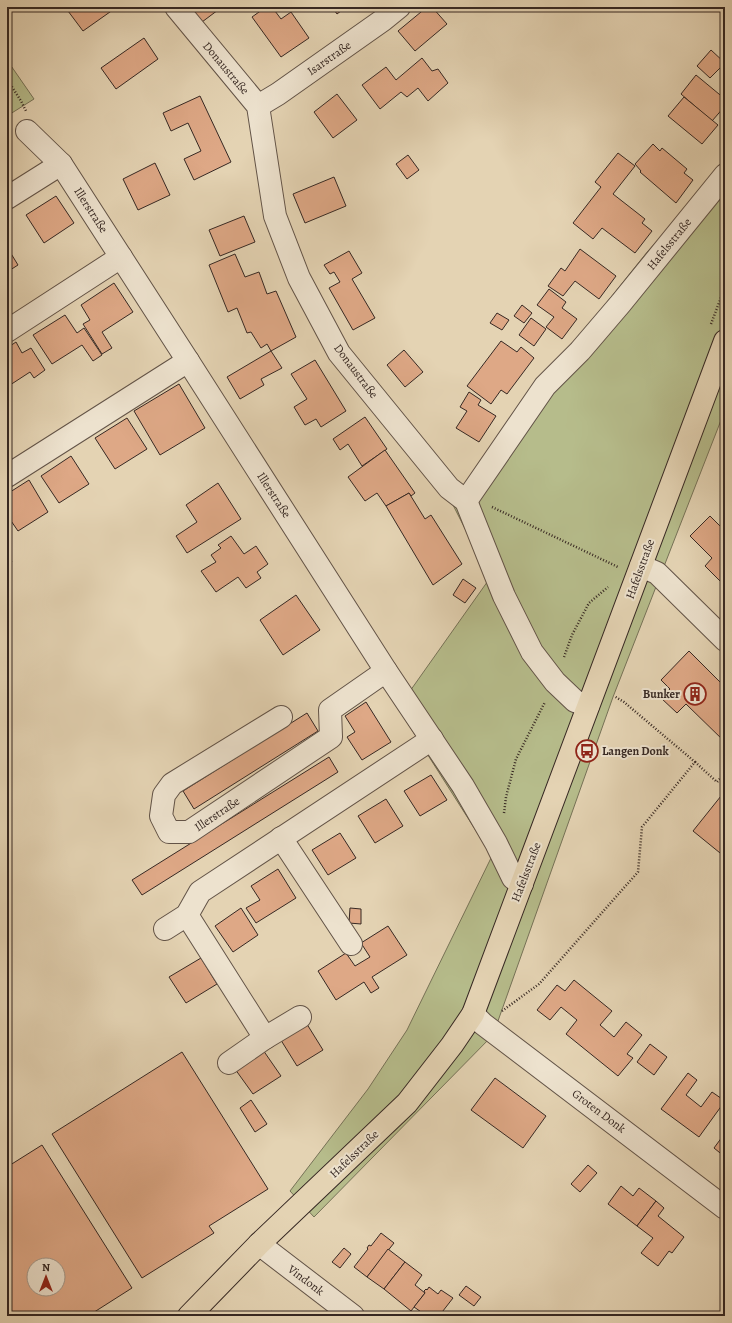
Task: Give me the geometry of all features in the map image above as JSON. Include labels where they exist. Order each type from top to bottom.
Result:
[{"type":"main road","name":"Hafelsstraße","points":[[189,1316],[259,1244],[407,1103],[452,1045],[478,1019],[522,884],[641,566],[717,335]]},
{"type":"street","name":"Donaustraße","points":[[176,7],[258,106],[275,216],[299,278],[339,353],[449,488],[466,502],[504,596],[532,652],[555,682],[576,700],[588,706]]},
{"type":"street","name":"Isarstraße","points":[[258,106],[278,94],[358,38],[399,7]]},
{"type":"street","name":"Illerstraße","points":[[27,131],[61,164],[386,671],[463,786],[496,842],[513,878],[522,884]]},
{"type":"street","points":[[7,198],[61,164]]},
{"type":"street","name":"Hafelsstraße","points":[[466,502],[545,386],[580,351],[622,304],[725,175]]},
{"type":"street","points":[[7,331],[121,257]]},
{"type":"street","points":[[7,476],[188,360]]},
{"type":"street","points":[[641,566],[657,573],[725,640]]},
{"type":"street","name":"Illerstraße","points":[[281,717],[172,784],[164,795],[161,816],[169,832],[189,832],[331,737],[330,710],[386,671]]},
{"type":"street","points":[[165,929],[188,915],[200,892],[432,739]]},
{"type":"street","points":[[281,838],[351,944]]},
{"type":"street","points":[[188,915],[265,1038]]},
{"type":"street","points":[[229,1063],[265,1038],[300,1017]]},
{"type":"street","name":"Groten Donk","points":[[478,1019],[725,1208]]},
{"type":"street","name":"Vindonk","points":[[259,1244],[353,1316]]},
{"type":"path","points":[[7,79],[26,110],[27,131]]},
{"type":"path","points":[[717,335],[725,287]]},
{"type":"path","points":[[466,502],[482,502],[618,567],[615,572]]},
{"type":"path","points":[[496,842],[500,835],[506,797],[516,759],[555,682],[572,635],[589,603],[607,589],[610,584]]},
{"type":"path","points":[[611,695],[624,702],[717,782],[725,773]]},
{"type":"path","points":[[478,1019],[539,984],[638,872],[642,827],[695,762]]},
{"type":"green space","points":[[7,60],[34,99],[7,116]]},
{"type":"green space","points":[[725,168],[725,410],[613,697],[493,1035],[314,1217],[290,1191],[368,1089],[407,1030],[492,856],[398,708],[490,578],[452,503],[548,376],[648,251]]},
{"type":"building","points":[[65,7],[117,7],[83,31]]},
{"type":"building","points":[[190,7],[222,7],[202,22]]},
{"type":"building","points":[[266,7],[272,7],[281,19],[291,12],[309,38],[281,57],[252,17]]},
{"type":"building","points":[[332,7],[346,7],[337,14]]},
{"type":"building","points":[[427,7],[432,7],[447,24],[415,51],[398,31]]},
{"type":"building","points":[[144,38],[158,59],[116,89],[101,68]]},
{"type":"building","points":[[711,50],[725,63],[710,78],[697,66]]},
{"type":"building","points":[[422,58],[432,71],[438,69],[448,83],[428,101],[418,88],[407,97],[401,92],[380,109],[362,85],[386,67],[396,80]]},
{"type":"building","points":[[696,75],[725,99],[725,106],[712,121],[681,94]]},
{"type":"building","points":[[337,94],[357,120],[333,138],[314,112]]},
{"type":"building","points":[[200,96],[231,162],[194,180],[184,159],[201,151],[188,123],[171,131],[163,113]]},
{"type":"building","points":[[684,97],[718,125],[702,144],[668,116]]},
{"type":"building","points":[[653,144],[660,151],[662,148],[687,169],[684,173],[693,180],[676,203],[640,172],[641,171],[635,164]]},
{"type":"building","points":[[618,153],[635,166],[613,194],[645,219],[642,223],[652,231],[635,253],[602,228],[593,239],[573,223],[601,187],[595,182]]},
{"type":"building","points":[[408,155],[419,170],[407,179],[396,164]]},
{"type":"building","points":[[155,163],[170,195],[138,210],[123,179]]},
{"type":"building","points":[[334,177],[346,206],[305,223],[293,194]]},
{"type":"building","points":[[56,196],[74,223],[44,243],[26,215]]},
{"type":"building","points":[[244,216],[255,242],[220,256],[209,230]]},
{"type":"building","points":[[7,247],[18,265],[7,272]]},
{"type":"building","points":[[580,249],[616,276],[599,299],[575,281],[563,296],[548,286],[561,268],[565,271]]},
{"type":"building","points":[[349,251],[362,273],[352,279],[375,318],[353,330],[329,288],[340,282],[334,272],[330,274],[324,265]]},
{"type":"building","points":[[235,254],[245,277],[259,272],[267,294],[276,291],[296,337],[271,351],[267,344],[261,348],[251,332],[247,333],[237,308],[228,312],[209,265]]},
{"type":"building","points":[[114,283],[133,312],[102,332],[112,348],[102,354],[83,324],[90,320],[81,305]]},
{"type":"building","points":[[549,289],[566,302],[562,308],[577,319],[562,339],[546,327],[554,317],[537,305]]},
{"type":"building","points":[[522,305],[532,313],[524,323],[514,316]]},
{"type":"building","points":[[497,313],[509,320],[502,330],[490,323]]},
{"type":"building","points":[[65,315],[77,333],[84,328],[102,355],[93,361],[82,345],[52,364],[33,335]]},
{"type":"building","points":[[531,318],[546,329],[534,346],[519,335]]},
{"type":"building","points":[[501,341],[517,352],[521,347],[534,358],[507,394],[501,390],[491,404],[467,386]]},
{"type":"building","points":[[16,342],[22,353],[31,348],[45,370],[34,378],[30,372],[7,387],[7,348]]},
{"type":"building","points":[[404,350],[423,372],[405,387],[387,365]]},
{"type":"building","points":[[271,351],[282,368],[261,379],[264,385],[240,399],[227,377]]},
{"type":"building","points":[[315,360],[346,411],[321,427],[316,419],[305,425],[294,407],[307,399],[291,374]]},
{"type":"building","points":[[179,384],[205,428],[160,455],[134,411]]},
{"type":"building","points":[[469,392],[481,400],[478,405],[496,416],[479,442],[456,428],[467,411],[460,407]]},
{"type":"building","points":[[365,417],[387,449],[362,466],[348,444],[340,450],[333,439]]},
{"type":"building","points":[[127,418],[147,449],[115,469],[95,438]]},
{"type":"building","points":[[385,450],[415,493],[411,496],[409,493],[386,506],[377,493],[365,501],[348,477]]},
{"type":"building","points":[[71,456],[89,484],[59,503],[41,476]]},
{"type":"building","points":[[29,480],[48,512],[18,531],[7,515],[7,494]]},
{"type":"building","points":[[218,483],[241,519],[187,553],[176,536],[197,522],[186,505]]},
{"type":"building","points":[[409,493],[425,519],[431,515],[462,564],[433,585],[386,506]]},
{"type":"building","points":[[710,516],[725,531],[725,586],[705,566],[712,558],[690,536]]},
{"type":"building","points":[[231,536],[244,554],[256,546],[268,564],[257,572],[261,578],[246,588],[238,577],[216,592],[201,571],[216,562],[211,555],[221,548],[218,545]]},
{"type":"building","points":[[7,555],[12,562],[7,565]]},
{"type":"building","points":[[463,579],[476,588],[465,603],[453,595]]},
{"type":"building","points":[[296,595],[320,630],[283,655],[260,620]]},
{"type":"building","name":"Bunker","points":[[689,651],[725,687],[725,742],[686,704],[677,713],[661,698],[670,689],[661,680]]},
{"type":"building","points":[[366,702],[391,742],[362,760],[347,737],[355,732],[345,716]]},
{"type":"building","points":[[307,713],[318,731],[194,809],[183,791]]},
{"type":"building","points":[[329,757],[338,772],[142,895],[132,880]]},
{"type":"building","points":[[431,775],[447,800],[420,816],[404,791]]},
{"type":"building","points":[[725,791],[725,857],[693,831]]},
{"type":"building","points":[[386,799],[403,826],[375,843],[358,816]]},
{"type":"building","points":[[340,833],[356,858],[328,875],[312,850]]},
{"type":"building","points":[[278,869],[296,898],[256,923],[246,908],[260,900],[251,886]]},
{"type":"building","points":[[241,908],[258,935],[233,952],[215,926]]},
{"type":"building","points":[[350,908],[361,909],[361,924],[349,923]]},
{"type":"building","points":[[388,926],[407,955],[372,977],[379,988],[371,993],[364,982],[336,1000],[318,971],[346,953],[355,966],[370,957],[361,943]]},
{"type":"building","points":[[201,958],[217,984],[186,1003],[169,977]]},
{"type":"building","points":[[574,980],[612,1011],[600,1025],[614,1037],[626,1022],[642,1035],[627,1054],[633,1058],[618,1076],[566,1034],[577,1020],[561,1007],[550,1020],[537,1010],[557,985],[565,991]]},
{"type":"building","points":[[305,1021],[323,1050],[297,1066],[279,1037]]},
{"type":"building","points":[[650,1044],[667,1057],[654,1075],[637,1062]]},
{"type":"building","points":[[263,1050],[281,1076],[253,1094],[235,1069]]},
{"type":"building","points":[[182,1052],[268,1189],[209,1226],[214,1233],[142,1278],[52,1134]]},
{"type":"building","points":[[688,1073],[697,1080],[686,1095],[701,1107],[712,1092],[725,1101],[699,1137],[661,1109]]},
{"type":"building","points":[[495,1078],[546,1116],[523,1148],[471,1110]]},
{"type":"building","points":[[251,1100],[267,1124],[255,1132],[240,1108]]},
{"type":"building","points":[[725,1133],[725,1157],[714,1148]]},
{"type":"building","points":[[42,1145],[132,1288],[88,1316],[7,1316],[7,1167]]},
{"type":"building","points":[[588,1165],[597,1173],[580,1192],[571,1184]]},
{"type":"building","points":[[621,1186],[633,1196],[639,1188],[656,1201],[637,1226],[608,1204]]},
{"type":"building","points":[[656,1201],[664,1208],[658,1216],[684,1237],[672,1253],[669,1251],[658,1266],[641,1253],[653,1238],[637,1226]]},
{"type":"building","points":[[381,1233],[394,1243],[367,1277],[354,1267],[368,1249],[367,1248],[369,1245],[371,1246]]},
{"type":"building","points":[[344,1248],[351,1254],[340,1268],[332,1262]]},
{"type":"building","points":[[388,1249],[405,1262],[384,1289],[367,1277]]},
{"type":"building","points":[[405,1262],[422,1275],[415,1285],[425,1293],[411,1311],[384,1289]]},
{"type":"building","points":[[466,1286],[481,1297],[474,1306],[459,1295]]},
{"type":"building","points":[[429,1287],[438,1294],[441,1290],[453,1298],[439,1316],[427,1316],[414,1307],[425,1293],[424,1291]]},
{"type":"building","points":[[271,1311],[277,1316],[268,1316]]},
{"type":"place","name":"Bunker","points":[[695,694]]},
{"type":"place","name":"Langen Donk","points":[[587,751]]}]
